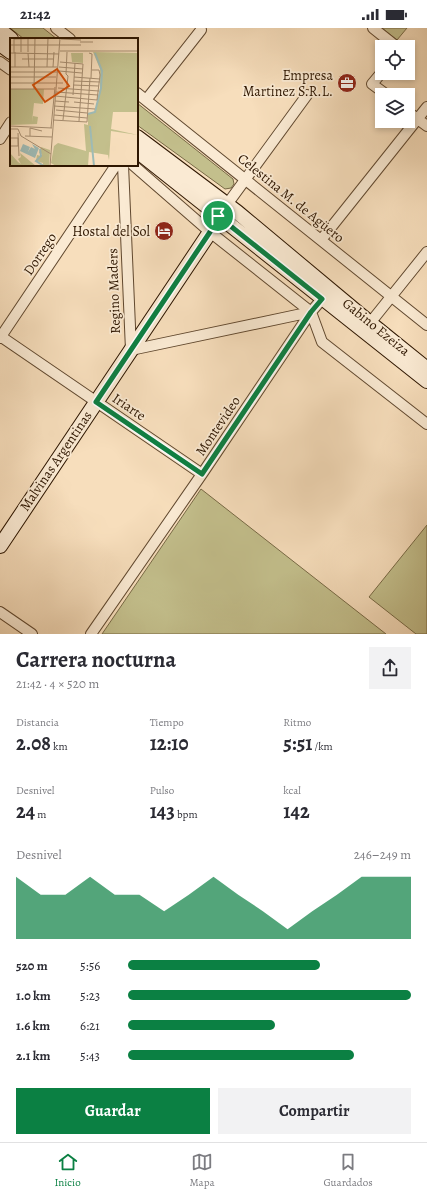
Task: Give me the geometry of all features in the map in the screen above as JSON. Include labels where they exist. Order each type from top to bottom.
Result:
[{"type":"main road","points":[[0,30],[10,38]]},
{"type":"main road","points":[[0,44],[10,51]]},
{"type":"main road","name":"Gabino Ezeiza","points":[[138,138],[227,204],[427,369]]},
{"type":"main road","name":"Gabino Ezeiza","points":[[138,152],[427,381]]},
{"type":"main road","name":"Malvinas Argentinas","points":[[0,546],[210,232],[218,216]]},
{"type":"street","points":[[57,28],[69,38]]},
{"type":"street","points":[[373,28],[388,40]]},
{"type":"street","points":[[146,100],[201,30]]},
{"type":"street","points":[[0,62],[10,69]]},
{"type":"street","points":[[375,80],[372,84],[377,88]]},
{"type":"street","name":"Celestina M. de Agüero","points":[[138,94],[427,325]]},
{"type":"street","points":[[218,216],[307,95]]},
{"type":"street","points":[[321,240],[427,107]]},
{"type":"street","points":[[415,117],[427,126]]},
{"type":"street","points":[[0,139],[10,124]]},
{"type":"street","name":"Dorrego","points":[[0,337],[115,166]]},
{"type":"street","name":"Regino Maders","points":[[122,166],[131,350],[311,312]]},
{"type":"street","points":[[134,166],[210,232],[311,312],[322,342],[427,424]]},
{"type":"street","points":[[370,323],[427,252]]},
{"type":"street","name":"Montevideo","points":[[91,634],[202,474],[311,312],[322,299]]},
{"type":"street","name":"Iriarte","points":[[0,337],[202,474]]},
{"type":"street","points":[[0,612],[32,634]]},
{"type":"shaded area","points":[[10,28],[43,28],[56,38],[23,38]]},
{"type":"shaded area","points":[[382,28],[407,28],[397,40]]},
{"type":"shaded area","points":[[138,104],[233,179],[234,184],[231,188],[225,189],[138,126]]},
{"type":"shaded area","points":[[201,489],[386,634],[102,634]]},
{"type":"shaded area","points":[[427,525],[427,634],[416,634],[369,597]]},
{"type":"place","name":"Empresa Martinez S.R.L.","points":[[347,83]]},
{"type":"place","name":"Hostal del Sol","points":[[164,231]]},
{"type":"route","points":[[218,216],[322,299],[311,312],[202,474],[96,402],[210,232],[218,216]]}]
